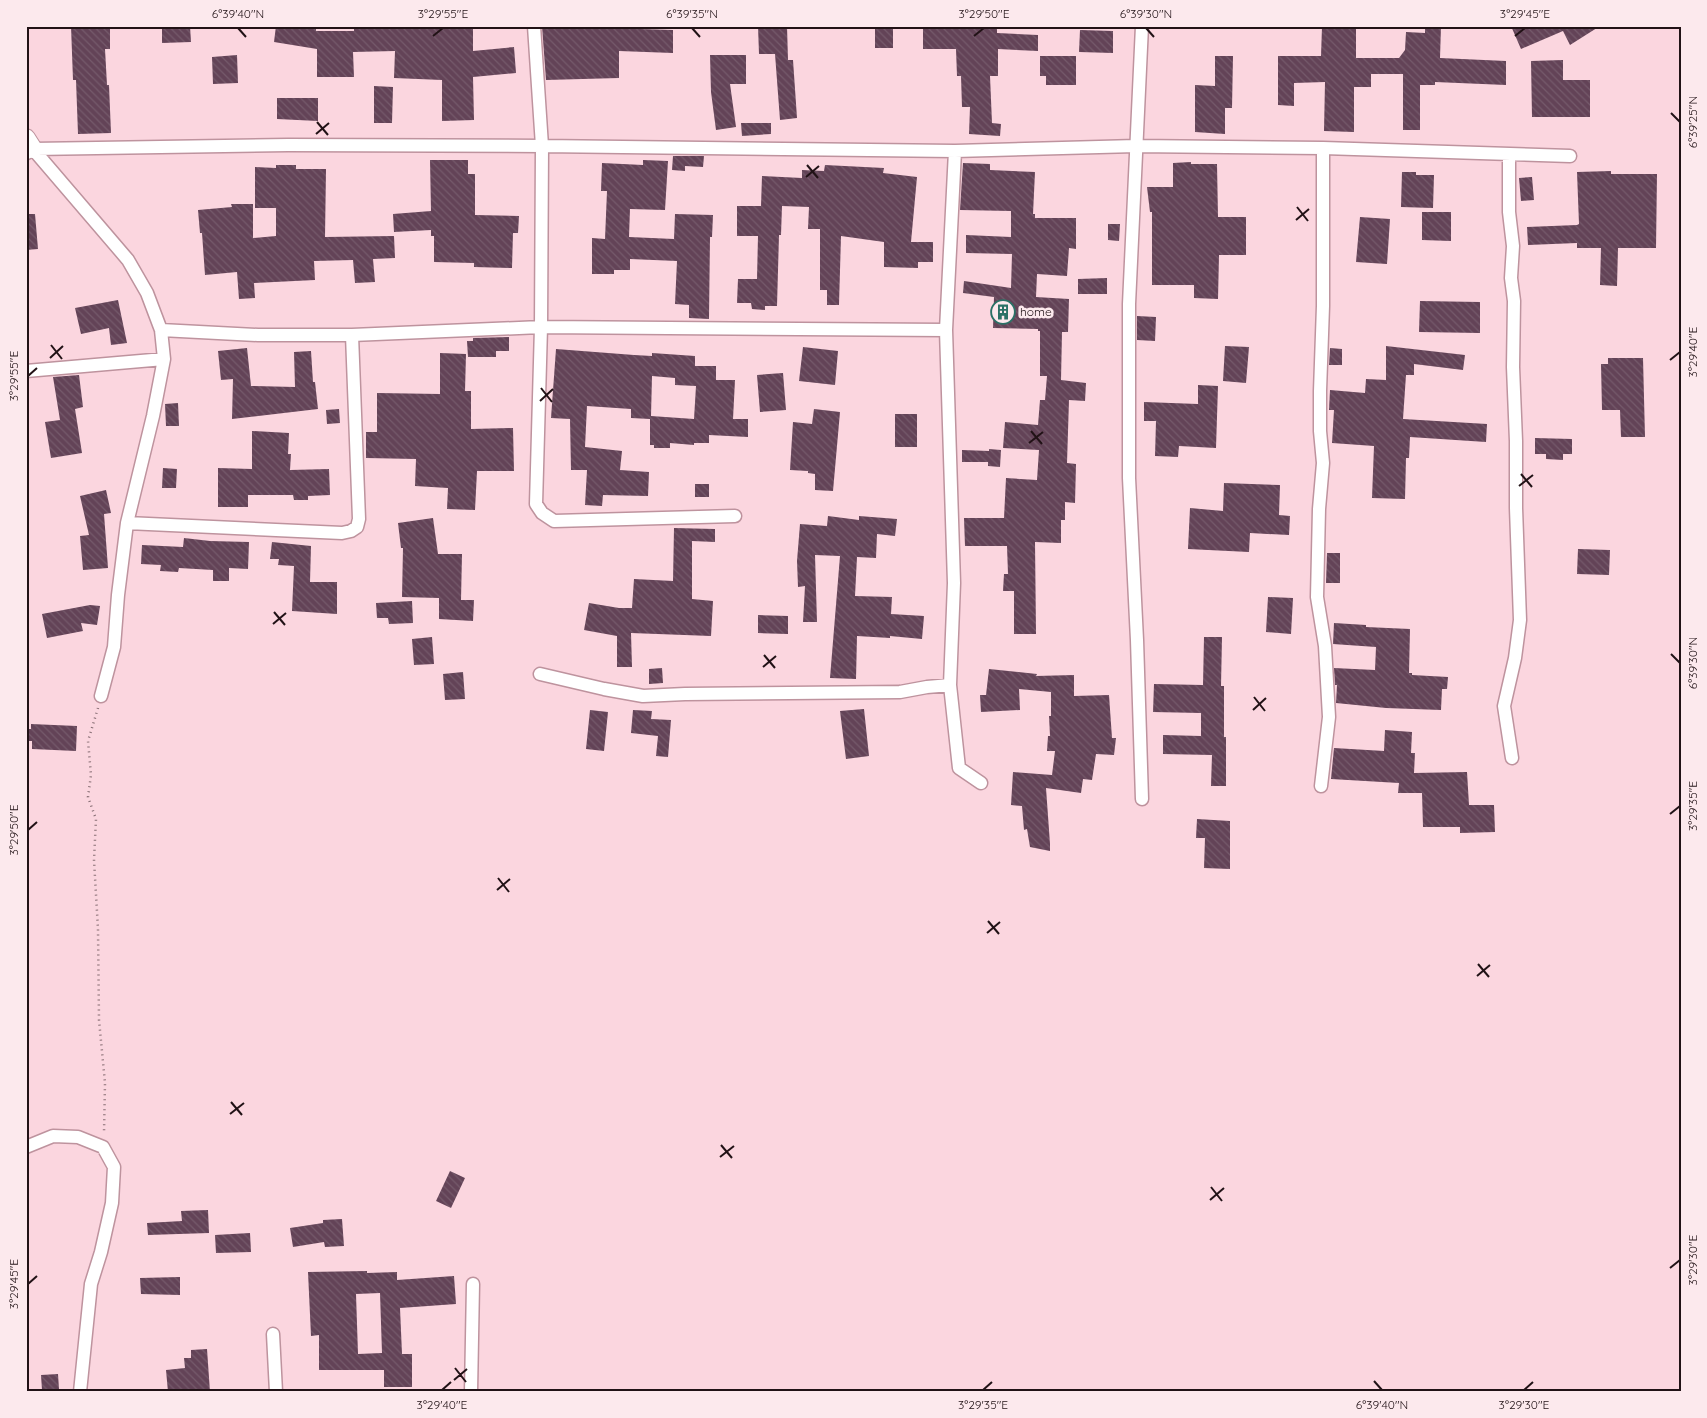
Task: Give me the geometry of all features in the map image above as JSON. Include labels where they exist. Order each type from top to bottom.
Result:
[{"type":"street","points":[[534,26],[542,146],[541,327],[536,504],[542,513],[554,520],[735,516]]},
{"type":"street","points":[[1142,26],[1129,304],[1128,478],[1137,640],[1142,799]]},
{"type":"street","points":[[28,147],[542,146],[954,151],[1136,146],[1323,148],[1570,156]]},
{"type":"street","points":[[28,147],[128,260],[147,293],[161,330],[164,359],[153,416],[127,523],[114,647],[101,696]]},
{"type":"street","points":[[1321,786],[1329,717],[1325,646],[1317,597],[1319,509],[1323,463],[1320,431],[1320,391],[1323,296],[1323,148]]},
{"type":"street","points":[[954,151],[946,330],[954,583],[950,685],[959,768],[982,784]]},
{"type":"street","points":[[1510,155],[1509,212],[1513,246],[1511,278],[1514,301],[1513,366],[1520,620],[1515,658],[1504,706],[1512,758]]},
{"type":"street","points":[[161,330],[258,335],[352,335],[541,327],[946,330]]},
{"type":"street","points":[[127,523],[342,533],[357,527],[359,519],[352,335]]},
{"type":"street","points":[[26,371],[164,359]]},
{"type":"street","points":[[540,674],[643,696],[900,692],[950,685]]},
{"type":"street","points":[[26,1147],[53,1136],[78,1137],[103,1147],[114,1167],[112,1203],[101,1252],[90,1284],[80,1392]]},
{"type":"street","points":[[471,1392],[473,1284]]},
{"type":"street","points":[[273,1334],[276,1392]]},
{"type":"path","points":[[101,696],[88,741],[91,776],[88,797],[96,819],[94,860],[98,929],[99,1020],[105,1084],[103,1147]]},
{"type":"building","points":[[71,26],[110,26],[110,49],[105,49],[111,133],[78,134]]},
{"type":"building","points":[[162,26],[190,26],[191,42],[162,43]]},
{"type":"building","points":[[276,26],[316,26],[316,31],[354,31],[354,28],[473,26],[473,51],[514,47],[516,73],[473,77],[474,120],[442,121],[442,80],[394,78],[395,51],[353,52],[354,77],[317,77],[317,49],[274,42]]},
{"type":"building","points":[[542,26],[673,30],[673,53],[619,51],[619,78],[546,80]]},
{"type":"building","points":[[758,26],[787,26],[788,60],[793,60],[797,118],[780,120],[775,54],[759,54]]},
{"type":"building","points":[[875,26],[893,26],[893,48],[875,48]]},
{"type":"building","points":[[923,26],[997,26],[997,33],[1038,35],[1038,51],[998,49],[998,76],[990,76],[992,123],[1001,124],[1000,136],[969,134],[970,107],[962,107],[961,76],[957,76],[956,49],[923,49]]},
{"type":"building","points":[[1425,26],[1441,26],[1440,58],[1506,61],[1506,85],[1435,82],[1435,85],[1420,85],[1420,130],[1403,130],[1403,74],[1371,74],[1371,87],[1354,87],[1354,132],[1324,131],[1325,82],[1294,83],[1294,106],[1278,105],[1278,56],[1321,56],[1322,27],[1356,28],[1356,58],[1399,58],[1405,50],[1406,32],[1425,33]]},
{"type":"building","points":[[1511,26],[1600,26],[1570,45],[1563,31],[1521,49]]},
{"type":"building","points":[[1080,30],[1113,31],[1113,53],[1079,52]]},
{"type":"building","points":[[237,55],[238,83],[213,84],[212,57]]},
{"type":"building","points":[[710,55],[746,55],[746,84],[730,84],[736,127],[716,130],[711,92]]},
{"type":"building","points":[[1040,56],[1076,56],[1076,85],[1046,85],[1046,76],[1040,76]]},
{"type":"building","points":[[1215,56],[1233,56],[1232,108],[1225,108],[1225,134],[1195,132],[1195,85],[1215,86]]},
{"type":"building","points":[[1563,60],[1563,80],[1590,80],[1590,117],[1532,117],[1531,61]]},
{"type":"building","points":[[374,86],[393,87],[392,123],[374,123]]},
{"type":"building","points":[[277,98],[318,98],[318,121],[277,119]]},
{"type":"building","points":[[741,123],[771,123],[771,134],[742,136]]},
{"type":"building","points":[[673,156],[704,156],[703,167],[685,166],[685,171],[672,170]]},
{"type":"building","points":[[430,160],[468,160],[468,174],[475,174],[475,215],[519,216],[518,233],[513,233],[512,268],[474,267],[474,263],[434,262],[434,236],[431,236],[431,230],[394,232],[393,214],[431,211]]},
{"type":"building","points":[[643,160],[668,161],[665,210],[630,209],[629,237],[674,239],[675,214],[713,215],[712,237],[710,237],[709,319],[689,318],[689,305],[675,304],[677,261],[630,259],[630,270],[614,270],[614,274],[592,274],[592,238],[605,239],[607,191],[601,191],[602,163],[643,165]]},
{"type":"building","points":[[1191,162],[1191,164],[1217,164],[1218,217],[1246,217],[1246,255],[1219,255],[1218,299],[1194,298],[1194,285],[1152,285],[1152,212],[1150,212],[1147,187],[1173,187],[1173,163]]},
{"type":"building","points":[[963,163],[990,164],[990,170],[1035,172],[1033,214],[1035,214],[1035,218],[1076,218],[1076,249],[1069,248],[1067,276],[1037,274],[1036,297],[1069,299],[1068,332],[1062,332],[1061,380],[1086,383],[1085,401],[1069,400],[1067,463],[1076,464],[1075,503],[1065,502],[1065,520],[1061,520],[1061,543],[1035,542],[1036,634],[1014,634],[1014,591],[1003,591],[1004,574],[1008,574],[1007,546],[965,546],[964,518],[1004,518],[1006,478],[1037,480],[1039,450],[1003,448],[1005,422],[1038,425],[1040,400],[1045,400],[1047,376],[1040,376],[1040,331],[1038,329],[993,328],[994,297],[963,293],[964,281],[1011,288],[1012,254],[966,253],[966,235],[1011,237],[1011,211],[960,210]]},
{"type":"building","points":[[276,165],[296,165],[296,169],[326,169],[325,237],[394,236],[395,258],[373,259],[375,282],[355,283],[353,260],[314,261],[315,280],[254,283],[255,298],[239,299],[237,272],[205,275],[202,233],[200,233],[198,210],[232,207],[231,204],[253,204],[253,238],[276,236],[276,208],[255,208],[255,167],[276,168]]},
{"type":"building","points":[[825,165],[884,168],[883,173],[917,177],[911,242],[933,242],[933,262],[918,262],[918,268],[884,267],[884,242],[841,236],[839,305],[827,305],[827,290],[820,290],[820,229],[808,229],[809,207],[782,206],[781,235],[779,235],[777,306],[765,306],[765,310],[752,309],[751,303],[737,303],[738,279],[757,279],[758,236],[737,236],[737,206],[761,206],[762,176],[802,178],[802,170],[824,171]]},
{"type":"building","points":[[1611,171],[1611,174],[1657,174],[1656,248],[1618,248],[1617,286],[1600,285],[1601,248],[1577,248],[1577,243],[1528,245],[1527,227],[1579,224],[1577,172]]},
{"type":"building","points":[[1402,172],[1416,172],[1416,175],[1434,175],[1433,208],[1401,207]]},
{"type":"building","points":[[1532,177],[1534,200],[1521,201],[1519,178]]},
{"type":"building","points":[[1422,212],[1451,212],[1451,241],[1422,240]]},
{"type":"building","points":[[26,214],[35,214],[38,249],[26,250]]},
{"type":"building","points":[[1360,217],[1390,219],[1387,264],[1356,262]]},
{"type":"building","points":[[1108,224],[1120,224],[1119,241],[1108,240]]},
{"type":"building","points":[[1107,278],[1107,294],[1078,294],[1078,279]]},
{"type":"building","points":[[118,300],[127,343],[111,345],[109,328],[81,334],[75,308]]},
{"type":"building","points":[[1420,301],[1480,302],[1480,333],[1419,332]]},
{"type":"building","points":[[1137,316],[1156,317],[1155,341],[1137,340]]},
{"type":"building","points":[[509,337],[509,351],[496,351],[496,357],[468,357],[467,341],[473,341],[473,338]]},
{"type":"building","points":[[1225,346],[1249,347],[1246,383],[1223,381]]},
{"type":"building","points":[[1386,346],[1465,355],[1463,370],[1414,364],[1414,375],[1406,375],[1403,419],[1487,424],[1486,442],[1410,437],[1409,458],[1406,458],[1405,499],[1372,498],[1374,446],[1332,443],[1334,410],[1329,410],[1330,390],[1365,393],[1366,379],[1386,380]]},
{"type":"building","points":[[803,347],[838,351],[835,385],[799,381]]},
{"type":"building","points":[[247,348],[251,386],[295,387],[294,352],[311,351],[313,382],[315,382],[318,409],[232,419],[233,379],[221,380],[218,351]]},
{"type":"building","points":[[1330,348],[1342,349],[1342,365],[1329,365]]},
{"type":"building","points":[[556,349],[652,356],[652,353],[695,356],[695,366],[716,366],[716,380],[735,380],[733,419],[748,419],[748,437],[709,435],[709,443],[694,443],[694,445],[670,443],[670,448],[654,448],[654,445],[650,445],[650,419],[631,418],[631,409],[587,406],[585,447],[622,451],[620,470],[649,472],[648,496],[603,495],[602,506],[585,505],[587,470],[571,470],[570,419],[551,418]],"holes":[[[652,376],[675,378],[675,385],[696,386],[694,419],[651,416]]]},
{"type":"building","points":[[440,353],[466,354],[465,391],[471,391],[471,429],[513,428],[514,471],[477,471],[475,510],[447,509],[448,488],[415,486],[416,459],[366,458],[366,432],[377,432],[377,393],[440,394]]},
{"type":"building","points":[[1608,358],[1643,358],[1645,437],[1621,437],[1620,410],[1602,410],[1601,364],[1608,364]]},
{"type":"building","points":[[783,373],[786,410],[760,412],[757,375]]},
{"type":"building","points":[[79,375],[83,407],[75,409],[82,453],[51,458],[45,422],[60,420],[53,377]]},
{"type":"building","points":[[1198,385],[1218,386],[1216,448],[1179,446],[1178,457],[1155,456],[1156,421],[1144,421],[1144,402],[1198,404]]},
{"type":"building","points":[[178,403],[179,426],[166,426],[165,404]]},
{"type":"building","points":[[339,409],[340,423],[327,424],[326,410]]},
{"type":"building","points":[[814,409],[840,412],[833,491],[815,490],[815,474],[808,473],[808,471],[790,470],[793,422],[812,424]]},
{"type":"building","points":[[895,414],[917,414],[917,447],[895,447]]},
{"type":"building","points":[[252,431],[289,433],[288,454],[291,454],[290,470],[329,469],[330,495],[308,496],[308,500],[294,500],[293,495],[248,495],[248,507],[218,507],[218,468],[252,469]]},
{"type":"building","points":[[1535,438],[1572,439],[1572,454],[1563,454],[1563,460],[1546,459],[1546,454],[1535,454]]},
{"type":"building","points":[[989,449],[1001,450],[1000,467],[988,466],[988,462],[962,462],[962,450],[989,451]]},
{"type":"building","points":[[163,468],[177,469],[176,488],[162,488]]},
{"type":"building","points":[[1224,483],[1280,485],[1279,515],[1290,516],[1289,535],[1250,533],[1249,552],[1188,549],[1190,508],[1223,511]]},
{"type":"building","points":[[695,484],[709,484],[709,497],[695,497]]},
{"type":"building","points":[[106,490],[111,513],[104,514],[108,568],[83,570],[80,536],[89,535],[80,496]]},
{"type":"building","points":[[828,516],[859,520],[859,516],[897,519],[895,536],[877,534],[876,558],[857,557],[855,596],[892,597],[891,614],[924,616],[922,639],[890,636],[890,638],[857,636],[856,679],[830,678],[840,556],[815,555],[817,622],[803,622],[805,586],[798,587],[797,561],[800,524],[827,526]]},
{"type":"building","points":[[433,518],[438,554],[462,554],[461,600],[474,600],[473,621],[439,619],[439,598],[402,597],[403,548],[401,548],[398,523]]},
{"type":"building","points":[[674,528],[715,529],[715,542],[692,541],[692,599],[713,601],[711,636],[631,633],[632,667],[617,667],[617,636],[584,630],[589,603],[619,608],[632,608],[634,579],[673,581]]},
{"type":"building","points":[[184,538],[249,542],[248,569],[229,568],[229,581],[213,581],[213,570],[179,568],[178,572],[160,571],[161,565],[141,564],[142,545],[183,547]]},
{"type":"building","points":[[272,542],[311,546],[310,582],[337,582],[337,614],[292,611],[294,566],[278,565],[279,559],[270,559]]},
{"type":"building","points":[[1578,549],[1610,550],[1609,575],[1577,574]]},
{"type":"building","points":[[1327,553],[1340,553],[1340,583],[1326,583]]},
{"type":"building","points":[[1268,597],[1293,598],[1291,634],[1266,632]]},
{"type":"building","points":[[412,601],[413,623],[389,624],[388,618],[377,618],[376,603]]},
{"type":"building","points":[[90,605],[100,606],[97,625],[81,623],[83,631],[47,638],[42,614]]},
{"type":"building","points":[[758,615],[788,616],[788,634],[758,633]]},
{"type":"building","points":[[1334,623],[1410,629],[1409,673],[1412,673],[1412,675],[1448,677],[1447,689],[1442,689],[1441,710],[1386,708],[1336,703],[1337,685],[1335,685],[1334,668],[1375,670],[1376,647],[1333,644]]},
{"type":"building","points":[[432,637],[434,664],[414,665],[412,639]]},
{"type":"building","points":[[1204,637],[1222,637],[1221,686],[1224,686],[1226,786],[1211,786],[1212,755],[1163,754],[1163,735],[1201,736],[1201,713],[1153,712],[1154,684],[1203,685]]},
{"type":"building","points":[[662,668],[663,683],[649,684],[649,669]]},
{"type":"building","points":[[989,669],[1037,674],[1036,676],[1074,675],[1074,696],[1109,695],[1112,738],[1116,738],[1114,755],[1096,754],[1092,780],[1083,779],[1081,793],[1046,788],[1050,851],[1030,847],[1027,829],[1024,830],[1022,806],[1011,805],[1013,772],[1052,775],[1055,751],[1047,751],[1048,736],[1050,736],[1051,692],[1019,689],[1020,710],[981,712],[980,695],[986,695]]},
{"type":"building","points":[[463,672],[465,699],[445,700],[443,674]]},
{"type":"building","points":[[864,709],[869,756],[846,759],[840,711]]},
{"type":"building","points":[[590,710],[608,712],[604,751],[586,749]]},
{"type":"building","points":[[633,710],[652,711],[651,719],[671,720],[668,757],[656,756],[658,736],[631,733]]},
{"type":"building","points":[[31,724],[77,726],[76,751],[32,749],[32,741],[26,741],[26,729],[31,729]]},
{"type":"building","points":[[1385,730],[1412,732],[1411,753],[1415,753],[1414,773],[1467,772],[1469,805],[1494,805],[1495,832],[1460,833],[1460,827],[1423,827],[1422,793],[1398,793],[1399,783],[1331,779],[1334,748],[1384,751]]},
{"type":"building","points":[[1197,819],[1230,821],[1230,869],[1204,868],[1205,838],[1196,838]]},
{"type":"building","points":[[450,1171],[465,1178],[451,1208],[436,1201]]},
{"type":"building","points":[[208,1210],[209,1233],[148,1235],[147,1223],[182,1221],[181,1211]]},
{"type":"building","points":[[342,1219],[344,1246],[325,1247],[324,1242],[293,1247],[290,1228],[323,1223],[323,1220]]},
{"type":"building","points":[[250,1233],[251,1252],[216,1253],[215,1235]]},
{"type":"building","points":[[308,1272],[397,1272],[397,1280],[454,1276],[456,1304],[400,1308],[402,1354],[412,1354],[412,1387],[384,1387],[384,1370],[319,1370],[319,1335],[311,1336]],"holes":[[[380,1293],[382,1353],[358,1354],[356,1294]]]},
{"type":"building","points":[[180,1277],[180,1295],[141,1294],[140,1278]]},
{"type":"building","points":[[207,1349],[210,1392],[168,1392],[166,1370],[185,1368],[184,1358],[191,1358],[191,1350]]},
{"type":"building","points":[[58,1374],[59,1389],[42,1390],[41,1375]]},
{"type":"place","name":"home","points":[[1003,312]]}]
